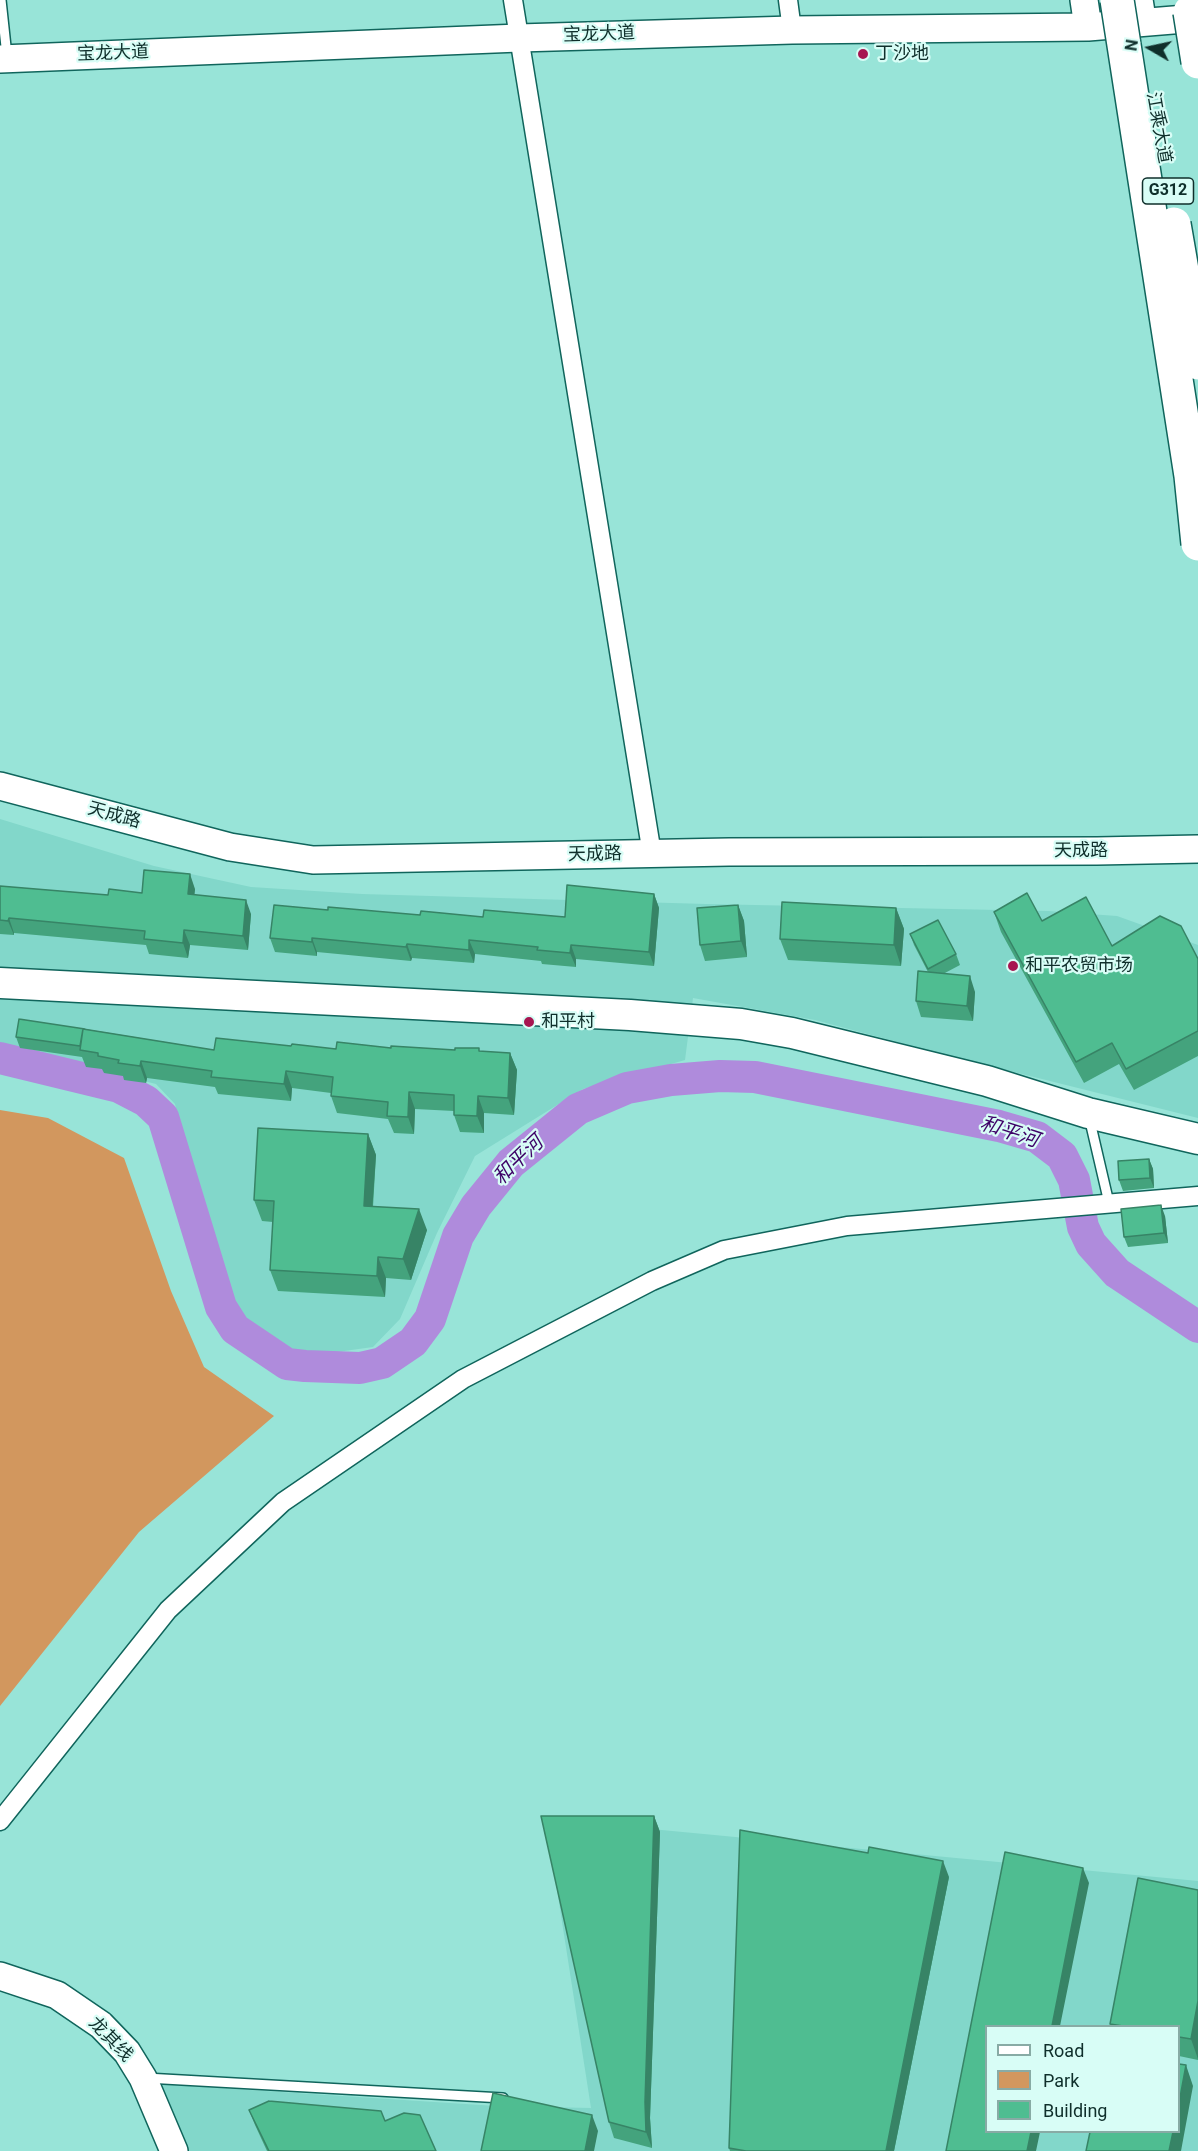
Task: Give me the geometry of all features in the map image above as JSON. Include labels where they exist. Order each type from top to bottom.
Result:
[{"type":"highway","points":[[1188,0],[1198,62]]},
{"type":"highway","points":[[1126,6],[1191,476],[1198,544]]},
{"type":"highway","name":"江乘大道","points":[[1126,6],[1198,363]]},
{"type":"main road","points":[[0,984],[619,1014],[741,1024],[792,1033],[987,1082],[1088,1113],[1198,1139]]},
{"type":"street","points":[[513,0],[652,854]]},
{"type":"street","points":[[788,0],[792,30]]},
{"type":"street","points":[[1084,0],[1088,27]]},
{"type":"street","name":"宝龙大道","points":[[4,59],[519,38],[792,30],[1088,27],[1126,6],[1198,18]]},
{"type":"street","points":[[1126,6],[1198,488]]},
{"type":"street","name":"天成路","points":[[0,786],[230,847],[313,860],[1198,849]]},
{"type":"street","points":[[0,1821],[168,1610],[284,1502],[463,1379],[652,1281],[724,1250],[847,1226],[1198,1196]]},
{"type":"street","name":"龙其线","points":[[0,1976],[57,1995],[101,2025],[127,2052],[143,2078],[174,2151]]},
{"type":"lane","points":[[1,0],[4,59]]},
{"type":"lane","points":[[1088,1113],[1101,1203]]},
{"type":"lane","points":[[143,2078],[503,2098]]},
{"type":"shaded area","points":[[0,819],[154,866],[251,887],[362,894],[1048,911],[1117,916],[1198,945],[1198,1118],[815,1020],[693,998],[685,1060],[583,1089],[475,1156],[437,1233],[400,1319],[373,1347],[308,1356],[251,1334],[217,1284],[175,1104],[156,1084],[0,1045]]},
{"type":"shaded area","points":[[546,1819],[1198,1881],[1198,2151],[188,2151],[158,2084],[496,2106],[591,2108]]},
{"type":"green space","points":[[0,1110],[48,1118],[124,1158],[171,1291],[204,1367],[274,1416],[139,1532],[0,1706]]},
{"type":"building","points":[[144,870],[190,874],[188,894],[246,900],[243,936],[184,930],[183,943],[144,939],[145,931],[9,918],[8,921],[0,920],[0,886],[108,895],[109,889],[142,893]]},
{"type":"building","points":[[567,885],[654,894],[649,952],[571,945],[570,953],[537,950],[538,947],[469,940],[469,950],[407,944],[406,947],[312,938],[312,942],[270,938],[274,905],[420,915],[421,911],[483,917],[484,910],[565,917]]},
{"type":"building","points":[[1027,893],[1042,921],[1086,897],[1112,946],[1160,916],[1181,926],[1198,959],[1198,1031],[1126,1069],[1112,1043],[1076,1062],[994,912]]},
{"type":"building","points":[[782,902],[896,908],[894,945],[780,939]]},
{"type":"building","points":[[738,905],[741,941],[700,945],[697,908]]},
{"type":"building","points":[[938,920],[956,954],[928,969],[910,934]]},
{"type":"building","points":[[918,971],[970,976],[967,1006],[916,1001]]},
{"type":"building","points":[[19,1019],[85,1029],[83,1029],[80,1046],[16,1037]]},
{"type":"building","points":[[83,1029],[214,1050],[216,1038],[336,1049],[337,1042],[391,1048],[391,1046],[455,1050],[455,1048],[479,1048],[479,1051],[510,1053],[508,1098],[478,1096],[477,1116],[454,1115],[454,1095],[409,1092],[408,1117],[387,1116],[388,1102],[331,1096],[333,1077],[286,1071],[284,1084],[211,1077],[212,1071],[141,1061],[140,1066],[118,1063],[119,1060],[80,1050]]},
{"type":"building","points":[[258,1128],[368,1134],[364,1206],[419,1209],[403,1259],[378,1257],[377,1276],[270,1270],[274,1201],[254,1200]]},
{"type":"building","points":[[1149,1159],[1150,1178],[1119,1180],[1118,1161]]},
{"type":"building","points":[[1161,1205],[1164,1233],[1124,1237],[1121,1209]]},
{"type":"building","points":[[541,1816],[654,1816],[646,2132],[609,2122]]},
{"type":"building","points":[[740,1830],[868,1853],[869,1847],[943,1861],[886,2151],[746,2151],[729,2148]]},
{"type":"building","points":[[1005,1852],[1083,1868],[1052,2025],[985,2025],[985,2133],[1031,2133],[1027,2151],[946,2151]]},
{"type":"building","points":[[1138,1878],[1198,1890],[1198,2001],[1191,2039],[1180,2037],[1180,2025],[1110,2024]]},
{"type":"building","points":[[1180,2064],[1186,2065],[1180,2098]]},
{"type":"building","points":[[493,2093],[592,2115],[585,2151],[481,2151]]},
{"type":"building","points":[[269,2101],[381,2111],[385,2121],[404,2113],[420,2115],[436,2151],[269,2151],[249,2110]]},
{"type":"building","points":[[1090,2133],[1173,2133],[1169,2151],[1086,2151]]},
{"type":"waterway","name":"和平河","points":[[0,1058],[119,1087],[146,1101],[163,1117],[221,1307],[235,1329],[287,1364],[360,1368],[382,1363],[413,1342],[430,1319],[458,1236],[476,1206],[511,1163],[578,1109],[627,1088],[671,1080],[720,1076],[755,1077],[999,1126],[1037,1137],[1062,1156],[1074,1180],[1083,1227],[1091,1244],[1117,1273],[1198,1327]]},
{"type":"place","name":"丁沙地","points":[[863,54]]},
{"type":"place","name":"和平农贸市场","points":[[1013,966]]},
{"type":"place","name":"和平村","points":[[529,1022]]}]
